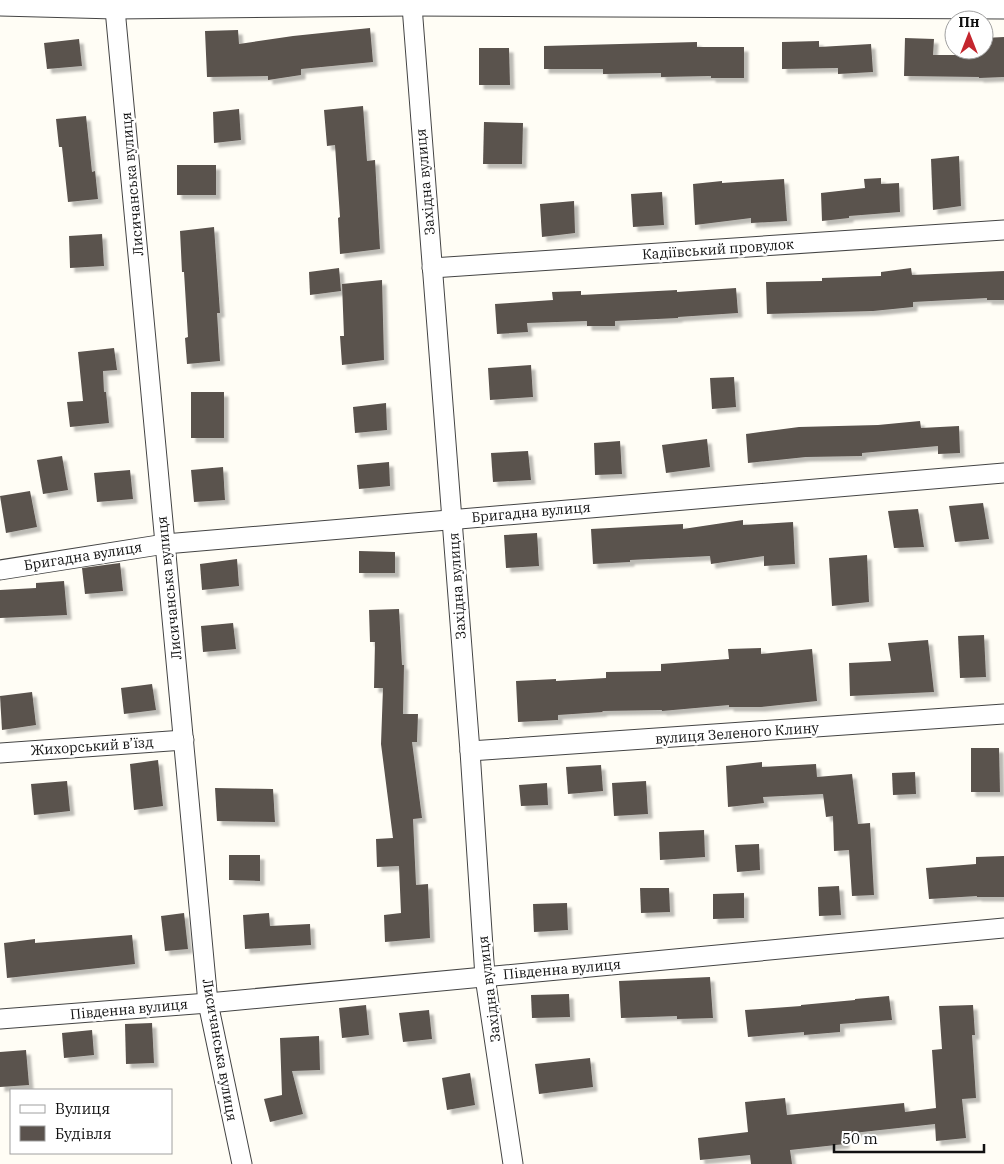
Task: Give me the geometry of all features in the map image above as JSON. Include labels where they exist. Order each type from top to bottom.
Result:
[{"type":"street","points":[[0,6],[115,8],[412,6],[1004,9]]},
{"type":"street","name":"Західна вулиця","points":[[412,6],[470,751],[485,977],[513,1164]]},
{"type":"street","name":"Лисичанська вулиця","points":[[115,8],[208,1003],[242,1164]]},
{"type":"street","name":"Кадіївський провулок","points":[[432,268],[1004,230]]},
{"type":"street","name":"Бригадна вулиця","points":[[0,570],[165,544],[1004,473]]},
{"type":"street","name":"вулиця Зеленого Клину","points":[[470,751],[1004,714]]},
{"type":"street","name":"Жихорський в’їзд","points":[[0,752],[184,740]]},
{"type":"street","name":"Південна вулиця","points":[[0,1019],[208,1003],[1004,928]]},
{"type":"building","points":[[370,28],[373,62],[301,69],[301,75],[268,80],[268,76],[207,77],[205,31],[238,30],[239,44]]},
{"type":"building","points":[[1004,37],[1004,77],[904,76],[905,38],[934,39],[933,55],[944,55],[944,60],[994,60],[994,38]]},
{"type":"building","points":[[79,39],[82,66],[47,69],[44,43]]},
{"type":"building","points":[[819,41],[819,47],[871,44],[873,72],[838,74],[838,68],[782,69],[782,42]]},
{"type":"building","points":[[697,42],[697,47],[744,47],[744,78],[711,78],[711,76],[661,77],[661,73],[603,74],[603,69],[544,69],[544,46]]},
{"type":"building","points":[[479,48],[509,48],[510,85],[479,85]]},
{"type":"building","points":[[363,106],[367,161],[375,160],[380,249],[340,254],[338,218],[340,217],[335,145],[327,146],[324,110]]},
{"type":"building","points":[[239,109],[241,140],[214,143],[213,112]]},
{"type":"building","points":[[86,116],[92,172],[95,171],[98,199],[68,202],[62,147],[59,147],[56,119]]},
{"type":"building","points":[[484,122],[523,123],[522,164],[483,164]]},
{"type":"building","points":[[959,156],[961,206],[933,210],[931,159]]},
{"type":"building","points":[[177,165],[216,165],[216,195],[177,195]]},
{"type":"building","points":[[881,178],[881,184],[899,183],[900,212],[849,216],[849,218],[822,221],[821,193],[865,188],[864,179]]},
{"type":"building","points":[[784,179],[787,221],[751,223],[751,218],[695,225],[693,184]]},
{"type":"building","points":[[662,192],[664,225],[633,227],[631,194]]},
{"type":"building","points":[[574,201],[575,233],[542,237],[540,204]]},
{"type":"building","points":[[214,227],[220,313],[217,313],[220,361],[187,364],[185,338],[188,337],[180,231]]},
{"type":"building","points":[[102,234],[104,266],[70,268],[69,236]]},
{"type":"building","points":[[339,268],[341,291],[310,295],[309,272]]},
{"type":"building","points":[[911,268],[912,275],[1004,271],[1004,300],[987,300],[987,298],[913,302],[913,307],[873,311],[767,314],[766,282],[822,281],[822,278],[881,276],[881,272]]},
{"type":"building","points":[[382,280],[384,360],[342,365],[340,336],[344,336],[342,284]]},
{"type":"building","points":[[736,288],[738,313],[615,321],[615,326],[587,326],[587,321],[527,323],[528,332],[497,334],[495,304],[553,300],[552,292],[581,291],[581,295]]},
{"type":"building","points":[[114,348],[117,370],[103,371],[109,423],[70,427],[67,402],[83,401],[78,352]]},
{"type":"building","points":[[531,365],[533,397],[490,400],[488,368]]},
{"type":"building","points":[[734,377],[736,407],[712,409],[710,378]]},
{"type":"building","points":[[191,392],[224,392],[224,438],[191,438]]},
{"type":"building","points":[[386,403],[387,430],[355,433],[353,407]]},
{"type":"building","points":[[920,421],[921,428],[959,426],[960,453],[938,454],[938,446],[862,453],[862,456],[806,457],[748,463],[746,434],[799,427],[878,425]]},
{"type":"building","points":[[707,439],[710,467],[666,473],[662,445]]},
{"type":"building","points":[[620,441],[622,474],[595,475],[594,443]]},
{"type":"building","points":[[528,451],[531,480],[493,482],[491,453]]},
{"type":"building","points":[[62,456],[68,490],[43,494],[37,460]]},
{"type":"building","points":[[389,462],[390,486],[359,489],[357,465]]},
{"type":"building","points":[[223,467],[225,500],[194,502],[191,470]]},
{"type":"building","points":[[130,470],[133,499],[97,502],[94,473]]},
{"type":"building","points":[[30,491],[37,527],[6,533],[0,496]]},
{"type":"building","points":[[983,503],[989,539],[955,542],[949,506]]},
{"type":"building","points":[[918,509],[924,547],[894,548],[888,511]]},
{"type":"building","points":[[743,520],[743,525],[793,522],[795,564],[764,566],[764,556],[711,564],[710,556],[593,564],[591,529],[683,524],[683,529]]},
{"type":"building","points":[[537,533],[539,566],[506,568],[504,535]]},
{"type":"building","points":[[359,551],[395,552],[395,573],[359,573]]},
{"type":"building","points":[[867,555],[869,602],[832,606],[829,558]]},
{"type":"building","points":[[237,559],[239,586],[202,590],[200,564]]},
{"type":"building","points":[[120,563],[123,591],[85,594],[82,568]]},
{"type":"building","points":[[64,581],[67,615],[0,618],[0,590],[36,588],[36,583]]},
{"type":"building","points":[[399,609],[402,665],[404,665],[403,714],[418,714],[417,742],[412,742],[422,818],[413,819],[416,885],[428,884],[430,938],[385,942],[384,915],[401,913],[399,866],[377,867],[376,839],[393,838],[381,744],[383,688],[374,688],[375,642],[370,642],[369,610]]},
{"type":"building","points":[[233,623],[236,649],[203,652],[201,626]]},
{"type":"building","points":[[984,635],[986,677],[960,678],[958,636]]},
{"type":"building","points":[[928,640],[934,692],[850,696],[849,663],[891,661],[888,643]]},
{"type":"building","points":[[761,648],[761,654],[812,649],[817,701],[761,707],[729,707],[729,705],[662,711],[602,711],[558,715],[558,720],[518,722],[516,681],[606,678],[606,672],[661,671],[661,664],[729,659],[728,649]]},
{"type":"building","points":[[152,684],[156,710],[124,714],[121,688]]},
{"type":"building","points":[[32,692],[36,725],[2,730],[0,696]]},
{"type":"building","points":[[971,748],[999,748],[1000,792],[971,792]]},
{"type":"building","points":[[158,760],[163,806],[134,810],[130,764]]},
{"type":"building","points":[[762,762],[762,767],[816,764],[817,777],[852,774],[858,824],[870,823],[874,895],[852,896],[849,850],[834,851],[833,816],[826,817],[823,794],[763,797],[764,803],[728,807],[726,766]]},
{"type":"building","points":[[601,765],[603,791],[568,794],[566,767]]},
{"type":"building","points":[[915,772],[916,794],[893,795],[892,773]]},
{"type":"building","points":[[67,781],[70,811],[34,815],[31,784]]},
{"type":"building","points":[[646,781],[648,814],[614,816],[612,783]]},
{"type":"building","points":[[547,783],[548,805],[521,806],[519,785]]},
{"type":"building","points":[[215,788],[273,789],[275,822],[217,821]]},
{"type":"building","points":[[704,830],[705,857],[660,860],[659,832]]},
{"type":"building","points":[[759,844],[760,870],[737,872],[735,845]]},
{"type":"building","points":[[229,855],[260,855],[260,881],[229,880]]},
{"type":"building","points":[[1004,856],[1004,897],[977,896],[929,899],[926,868],[976,864],[976,857]]},
{"type":"building","points":[[839,886],[841,915],[819,916],[818,887]]},
{"type":"building","points":[[640,888],[669,888],[670,912],[641,913]]},
{"type":"building","points":[[744,893],[744,918],[713,919],[713,894]]},
{"type":"building","points":[[567,903],[568,930],[534,932],[533,904]]},
{"type":"building","points":[[184,913],[188,949],[165,951],[161,916]]},
{"type":"building","points":[[269,913],[270,926],[310,924],[311,945],[245,949],[243,915]]},
{"type":"building","points":[[132,935],[135,964],[7,978],[4,943],[35,939],[35,943]]},
{"type":"building","points":[[710,977],[713,1018],[677,1019],[677,1016],[621,1018],[619,981]]},
{"type":"building","points":[[569,994],[570,1017],[532,1018],[531,995]]},
{"type":"building","points":[[889,996],[892,1020],[840,1024],[840,1032],[804,1035],[804,1032],[748,1037],[745,1010]]},
{"type":"building","points":[[366,1005],[369,1035],[342,1038],[339,1008]]},
{"type":"building","points":[[973,1005],[975,1035],[972,1035],[976,1098],[962,1099],[966,1138],[936,1141],[935,1124],[844,1134],[845,1144],[790,1150],[792,1164],[751,1164],[750,1155],[700,1160],[698,1138],[748,1132],[745,1102],[785,1098],[787,1115],[904,1103],[905,1112],[936,1108],[932,1050],[942,1049],[939,1006]]},
{"type":"building","points":[[429,1010],[432,1039],[403,1042],[399,1013]]},
{"type":"building","points":[[152,1023],[154,1063],[126,1064],[125,1024]]},
{"type":"building","points":[[92,1030],[94,1055],[64,1058],[62,1033]]},
{"type":"building","points":[[319,1036],[320,1070],[292,1071],[303,1114],[270,1122],[264,1099],[282,1095],[280,1038]]},
{"type":"building","points":[[26,1050],[29,1085],[0,1087],[0,1052]]},
{"type":"building","points":[[590,1058],[593,1087],[539,1094],[535,1064]]},
{"type":"building","points":[[470,1073],[475,1105],[447,1110],[442,1078]]}]
